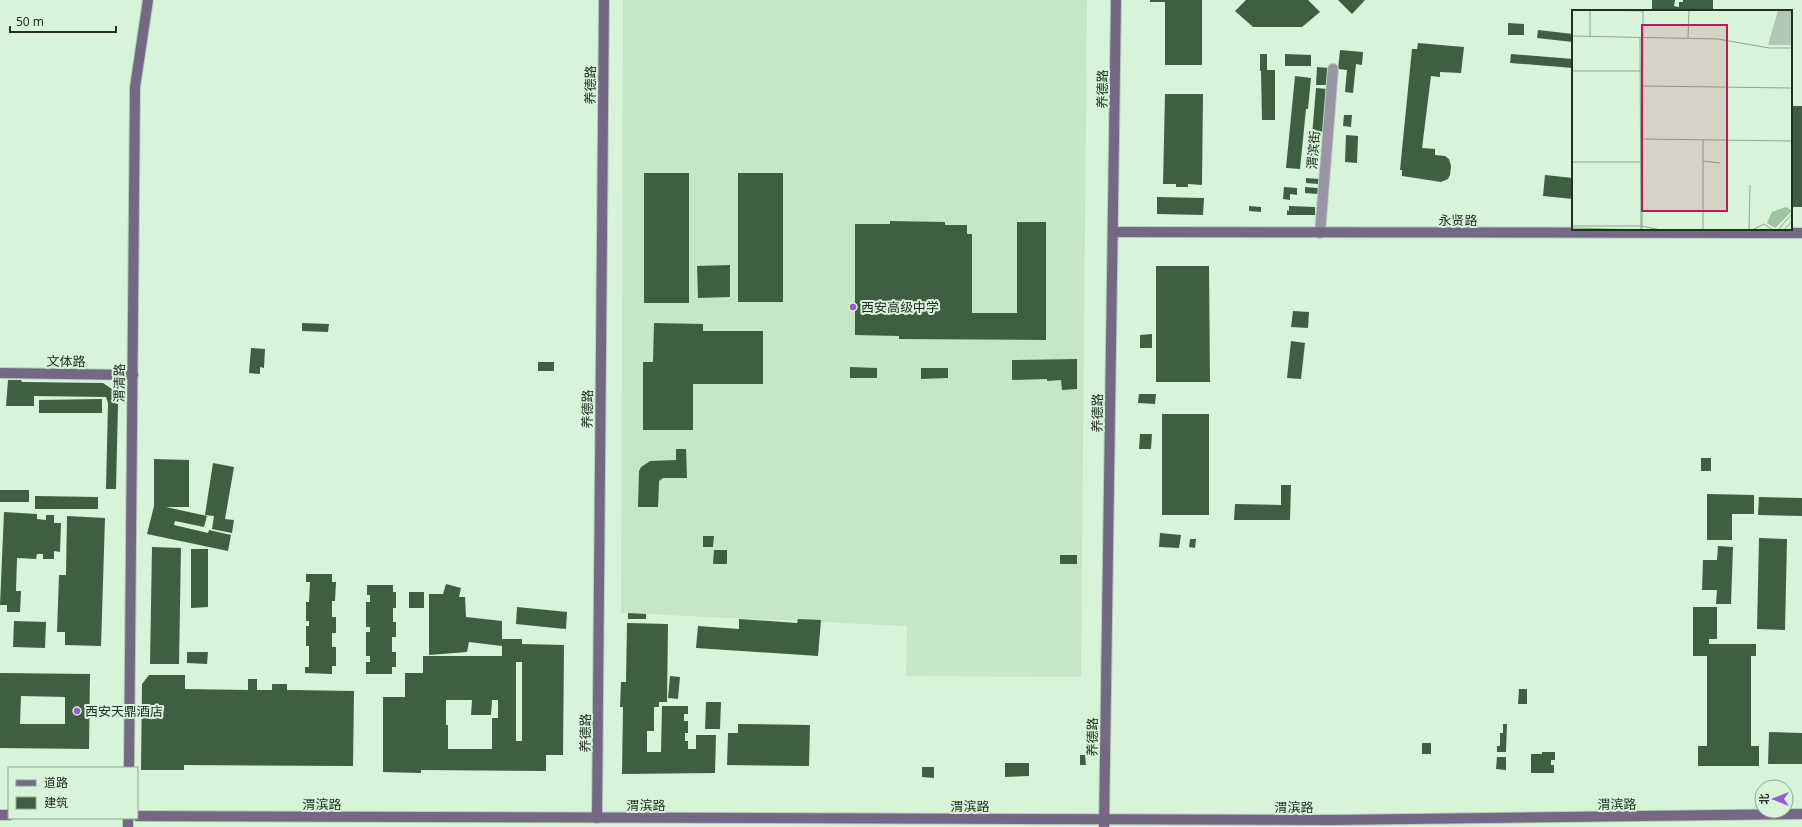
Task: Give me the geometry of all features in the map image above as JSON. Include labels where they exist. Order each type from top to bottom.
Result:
[{"type":"street","name":"渭清路","points":[[129,767],[135,87],[148,0]]},
{"type":"street","name":"养德路","points":[[597,818],[604,0]]},
{"type":"street","name":"养德路","points":[[1104,823],[1116,0]]},
{"type":"street","name":"渭滨街","points":[[1320,233],[1333,69]]},
{"type":"street","name":"永贤路","points":[[1113,232],[1802,234]]},
{"type":"street","name":"文体路","points":[[0,373],[133,375]]},
{"type":"street","name":"渭滨路","points":[[138,816],[446,822],[597,818],[1331,824],[1802,814]]},
{"type":"shaded area","name":"西安高级中学","points":[[623,0],[1087,0],[1081,677],[906,676],[907,626],[621,613]]},
{"type":"building","points":[[1150,0],[1202,0],[1202,65],[1165,65],[1165,2],[1150,2]]},
{"type":"building","points":[[1246,0],[1308,0],[1320,12],[1302,27],[1253,27],[1235,11]]},
{"type":"building","points":[[1338,0],[1365,0],[1352,14]]},
{"type":"building","points":[[1652,0],[1675,0],[1674,6],[1679,7],[1679,2],[1683,2],[1683,0],[1713,0],[1713,10],[1652,10]]},
{"type":"building","points":[[1508,23],[1524,24],[1524,35],[1508,35]]},
{"type":"building","points":[[1538,30],[1572,34],[1572,42],[1537,38]]},
{"type":"building","points":[[1418,43],[1464,47],[1461,73],[1440,72],[1440,77],[1431,76],[1422,148],[1435,149],[1435,155],[1445,156],[1449,159],[1451,166],[1450,175],[1448,179],[1441,182],[1402,176],[1402,170],[1400,170],[1412,49],[1417,49]]},
{"type":"building","points":[[1340,50],[1363,52],[1362,65],[1356,64],[1353,93],[1345,92],[1347,70],[1338,69]]},
{"type":"building","points":[[1260,54],[1267,54],[1267,70],[1275,70],[1275,120],[1262,120]]},
{"type":"building","points":[[1285,54],[1311,55],[1311,66],[1285,66]]},
{"type":"building","points":[[1511,54],[1572,59],[1572,68],[1510,63]]},
{"type":"building","points":[[1317,67],[1329,68],[1328,85],[1316,85]]},
{"type":"building","points":[[1295,76],[1311,78],[1308,109],[1306,109],[1300,169],[1286,168]]},
{"type":"building","points":[[1316,88],[1328,89],[1325,137],[1312,136]]},
{"type":"building","points":[[1165,94],[1203,94],[1202,185],[1188,184],[1188,187],[1176,187],[1176,184],[1163,184]]},
{"type":"building","points":[[1792,106],[1802,106],[1802,207],[1792,207]]},
{"type":"building","points":[[1344,115],[1352,115],[1351,127],[1343,126]]},
{"type":"building","points":[[1346,135],[1358,136],[1357,163],[1345,162]]},
{"type":"building","points":[[644,173],[689,173],[689,303],[644,303]]},
{"type":"building","points":[[738,173],[783,173],[783,302],[738,302]]},
{"type":"building","points":[[1545,175],[1572,178],[1572,199],[1543,196]]},
{"type":"building","points":[[1306,178],[1319,179],[1319,184],[1306,183]]},
{"type":"building","points":[[1284,187],[1297,188],[1297,195],[1290,194],[1290,200],[1283,199]]},
{"type":"building","points":[[1305,187],[1318,188],[1318,194],[1305,193]]},
{"type":"building","points":[[1157,197],[1204,198],[1203,215],[1157,214]]},
{"type":"building","points":[[1249,206],[1261,207],[1261,212],[1249,211]]},
{"type":"building","points":[[1289,206],[1315,207],[1315,215],[1287,215]]},
{"type":"building","points":[[890,221],[945,222],[945,225],[967,225],[967,234],[972,234],[972,313],[1017,313],[1017,222],[1046,222],[1046,340],[899,339],[899,336],[855,335],[855,224],[890,224]]},
{"type":"building","points":[[730,265],[730,297],[698,298],[697,266]]},
{"type":"building","points":[[1156,266],[1209,266],[1210,382],[1156,382]]},
{"type":"building","points":[[1293,311],[1309,312],[1308,328],[1291,327]]},
{"type":"building","points":[[302,323],[329,324],[328,332],[302,331]]},
{"type":"building","points":[[654,323],[703,324],[703,331],[763,331],[763,384],[693,384],[693,430],[643,430],[643,362],[653,362]]},
{"type":"building","points":[[1152,334],[1152,348],[1140,348],[1140,335]]},
{"type":"building","points":[[1291,341],[1305,343],[1301,379],[1287,378]]},
{"type":"building","points":[[251,348],[265,349],[264,368],[260,367],[260,374],[249,373]]},
{"type":"building","points":[[1077,359],[1077,389],[1062,390],[1061,380],[1012,380],[1012,360]]},
{"type":"building","points":[[538,362],[554,362],[554,371],[538,371]]},
{"type":"building","points":[[850,367],[877,368],[877,378],[850,378]]},
{"type":"building","points":[[921,368],[948,368],[948,378],[921,379]]},
{"type":"building","points":[[8,380],[21,380],[22,382],[103,383],[112,389],[117,397],[118,404],[116,489],[106,489],[108,403],[106,397],[34,396],[34,406],[6,406]]},
{"type":"building","points":[[1139,394],[1156,394],[1155,404],[1138,403]]},
{"type":"building","points":[[102,399],[102,413],[39,413],[39,400]]},
{"type":"building","points":[[1162,414],[1209,414],[1209,515],[1162,515]]},
{"type":"building","points":[[1140,434],[1152,434],[1151,449],[1139,449]]},
{"type":"building","points":[[676,449],[686,449],[687,478],[663,478],[659,481],[658,507],[638,507],[639,471],[641,467],[650,461],[676,460]]},
{"type":"building","points":[[1701,458],[1711,458],[1711,471],[1701,471]]},
{"type":"building","points":[[154,459],[189,460],[189,507],[166,507],[207,516],[204,527],[175,521],[174,525],[208,533],[209,530],[231,535],[228,551],[147,534],[154,506]]},
{"type":"building","points":[[213,463],[234,467],[225,519],[234,520],[232,533],[212,529],[214,516],[205,515]]},
{"type":"building","points":[[1281,485],[1291,485],[1290,520],[1234,520],[1235,504],[1281,505]]},
{"type":"building","points":[[0,490],[29,490],[29,502],[0,502]]},
{"type":"building","points":[[1707,494],[1754,495],[1754,514],[1732,514],[1732,540],[1707,540]]},
{"type":"building","points":[[35,496],[98,497],[98,509],[35,509]]},
{"type":"building","points":[[1759,497],[1802,498],[1802,516],[1758,515]]},
{"type":"building","points":[[4,512],[37,514],[37,519],[46,520],[46,515],[54,515],[54,523],[61,523],[60,552],[54,551],[54,559],[43,559],[43,554],[37,554],[36,559],[17,558],[16,591],[21,591],[20,612],[7,612],[7,605],[0,605]]},
{"type":"building","points":[[67,516],[105,518],[101,646],[65,645],[65,632],[57,632],[59,575],[66,575]]},
{"type":"building","points":[[1160,533],[1181,535],[1179,548],[1159,547]]},
{"type":"building","points":[[703,536],[714,536],[713,547],[703,547]]},
{"type":"building","points":[[1759,538],[1787,539],[1785,630],[1757,629]]},
{"type":"building","points":[[1190,539],[1196,539],[1195,548],[1189,547]]},
{"type":"building","points":[[1718,546],[1733,547],[1731,604],[1716,604],[1717,590],[1702,590],[1703,560],[1717,560]]},
{"type":"building","points":[[152,547],[181,548],[179,664],[150,664]]},
{"type":"building","points":[[191,549],[208,549],[208,607],[191,608]]},
{"type":"building","points":[[714,550],[727,550],[727,564],[713,564]]},
{"type":"building","points":[[1060,555],[1077,555],[1077,564],[1060,564]]},
{"type":"building","points":[[306,574],[332,574],[332,582],[336,582],[335,601],[332,601],[332,617],[336,617],[336,633],[332,633],[332,647],[336,647],[336,666],[332,666],[332,674],[305,673],[305,667],[309,667],[309,646],[306,646],[306,626],[309,626],[309,621],[306,621],[306,602],[309,602],[310,582],[306,582]]},
{"type":"building","points":[[446,584],[461,588],[459,597],[465,597],[466,617],[502,621],[502,639],[522,639],[522,644],[564,645],[563,755],[546,755],[546,771],[421,770],[421,773],[383,772],[383,697],[405,697],[405,673],[423,673],[423,656],[502,656],[502,646],[469,642],[467,652],[429,655],[429,594],[443,594]],"holes":[[[516,662],[522,662],[522,741],[516,741]],[[446,700],[472,700],[471,715],[491,715],[492,700],[498,700],[498,718],[492,718],[492,749],[448,749]]]},
{"type":"building","points":[[367,585],[393,585],[393,592],[396,592],[396,608],[393,608],[393,622],[396,622],[396,637],[392,637],[392,652],[396,652],[396,667],[392,667],[392,674],[366,674],[366,662],[370,662],[370,656],[366,656],[366,632],[370,632],[370,627],[366,627],[366,602],[370,602],[370,595],[367,595]]},
{"type":"building","points":[[409,592],[424,592],[424,608],[409,608]]},
{"type":"building","points":[[517,607],[567,612],[566,629],[516,624]]},
{"type":"building","points":[[1693,607],[1717,607],[1717,639],[1709,639],[1709,644],[1756,644],[1756,656],[1751,656],[1751,746],[1759,746],[1759,766],[1698,766],[1698,746],[1707,746],[1707,656],[1693,656]]},
{"type":"building","points":[[628,613],[646,614],[646,619],[628,619]]},
{"type":"building","points":[[739,619],[797,623],[798,619],[821,620],[818,656],[696,648],[698,626],[739,629]]},
{"type":"building","points":[[14,621],[46,622],[45,648],[13,647]]},
{"type":"building","points":[[627,623],[668,624],[667,702],[659,702],[659,707],[654,707],[654,731],[647,731],[647,752],[661,752],[662,706],[688,706],[688,714],[684,714],[684,721],[688,721],[688,733],[685,733],[685,741],[688,741],[688,749],[696,749],[696,735],[716,735],[715,773],[622,774],[623,707],[620,707],[621,682],[626,682]]},
{"type":"building","points":[[187,652],[208,652],[207,664],[187,663]]},
{"type":"building","name":"西安天鼎酒店","points":[[0,673],[90,674],[89,749],[0,748]],"holes":[[[21,696],[65,697],[65,724],[20,724]]]},
{"type":"building","points":[[149,675],[185,675],[185,689],[248,690],[248,679],[257,679],[257,690],[272,690],[272,684],[287,684],[287,690],[354,691],[353,766],[184,765],[184,770],[141,770],[142,684]]},
{"type":"building","points":[[670,676],[680,677],[678,699],[668,698]]},
{"type":"building","points":[[1519,689],[1527,689],[1527,704],[1518,704]]},
{"type":"building","points":[[706,702],[721,702],[720,729],[705,729]]},
{"type":"building","points":[[738,724],[810,725],[809,766],[727,765],[728,733],[738,733]]},
{"type":"building","points":[[1503,724],[1507,724],[1506,752],[1497,752],[1497,746],[1500,746],[1500,733],[1503,733]]},
{"type":"building","points":[[1769,732],[1802,733],[1802,764],[1768,764]]},
{"type":"building","points":[[1422,743],[1431,743],[1431,754],[1422,754]]},
{"type":"building","points":[[1542,752],[1555,752],[1555,760],[1551,760],[1551,765],[1554,765],[1554,773],[1531,773],[1531,754],[1542,754]]},
{"type":"building","points":[[1080,755],[1085,755],[1086,765],[1080,765]]},
{"type":"building","points":[[1497,757],[1506,757],[1506,770],[1496,769]]},
{"type":"building","points":[[1005,763],[1029,763],[1029,776],[1005,777]]},
{"type":"building","points":[[922,767],[934,767],[934,778],[922,777]]},
{"type":"place","name":"西安高级中学","points":[[853,307]]},
{"type":"place","name":"西安天鼎酒店","points":[[77,711]]}]
